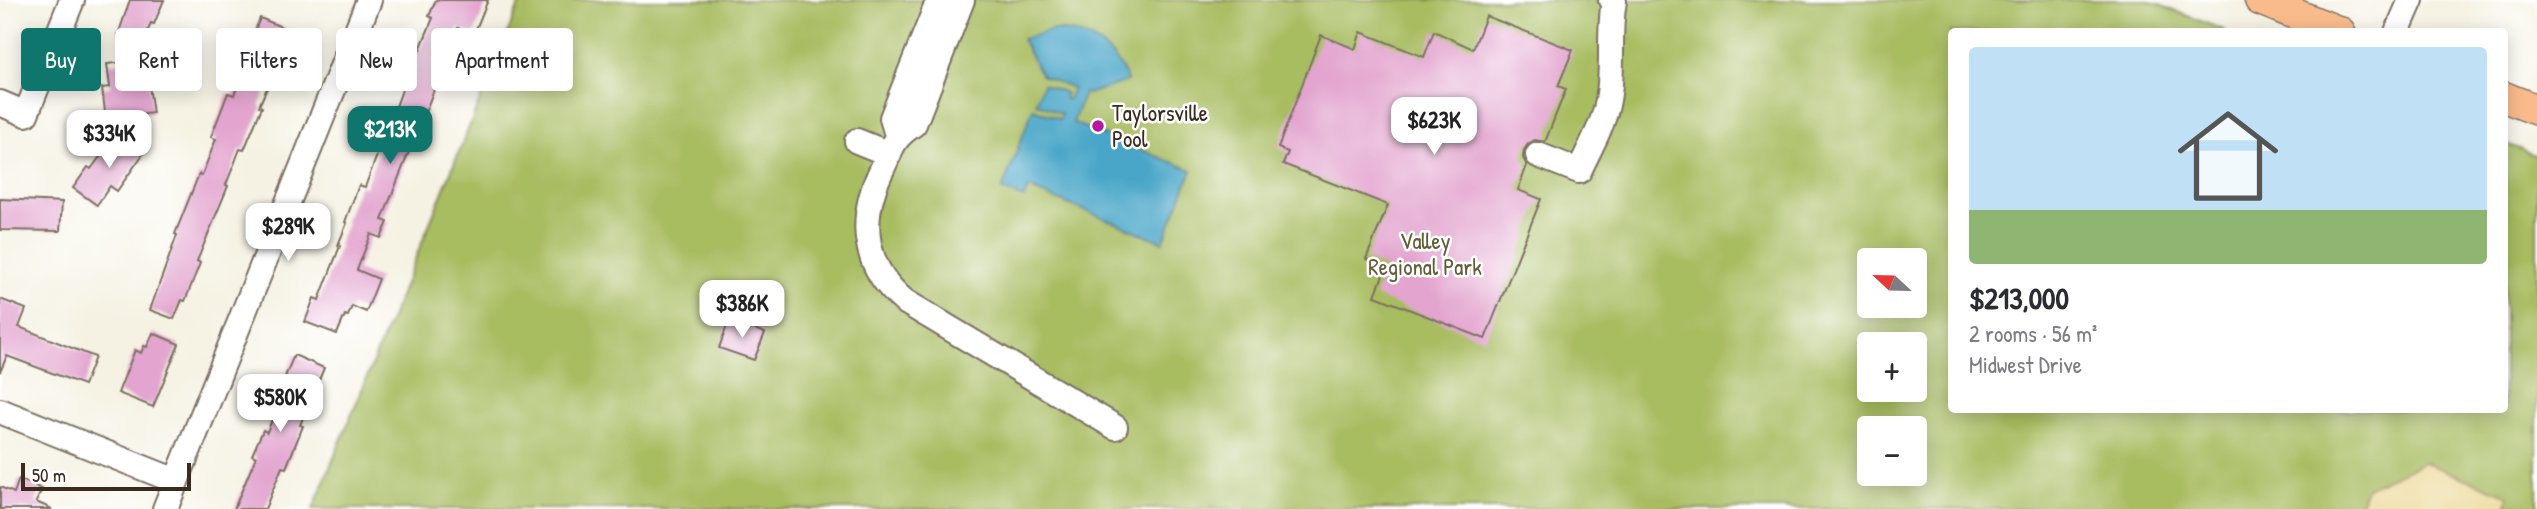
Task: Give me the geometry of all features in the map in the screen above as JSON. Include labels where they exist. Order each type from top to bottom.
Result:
[{"type":"main road","points":[[2260,0],[2330,28]]},
{"type":"main road","points":[[2508,99],[2537,110]]},
{"type":"street","points":[[0,103],[26,114],[72,0]]},
{"type":"street","points":[[165,509],[369,0]]},
{"type":"street","points":[[893,145],[892,118],[939,0]]},
{"type":"street","points":[[962,0],[914,124],[893,145],[873,187],[866,219],[872,252],[885,280],[894,292],[929,317],[1115,427]]},
{"type":"street","points":[[1538,155],[1579,171],[1608,103],[1614,1],[1611,0]]},
{"type":"street","points":[[2399,28],[2411,0]]},
{"type":"street","points":[[857,141],[893,145]]},
{"type":"street","points":[[0,411],[176,481]]},
{"type":"green space","name":"Valley Regional Park","points":[[521,0],[2147,0],[2218,28],[1948,28],[1948,413],[2508,413],[2508,145],[2537,156],[2537,509],[313,509],[484,91],[573,91],[573,28],[510,28]]},
{"type":"sand","points":[[2424,462],[2509,496],[2504,509],[2359,509],[2367,488]]},
{"type":"water","points":[[1053,30],[1078,34],[1099,44],[1116,59],[1128,81],[1084,93],[1073,123],[1192,170],[1163,242],[1028,188],[1024,198],[1002,190],[1033,109],[1060,119],[1062,114],[1036,103],[1043,84],[1066,93],[1064,98],[1068,100],[1073,88],[1042,76],[1022,39]]},
{"type":"building","points":[[130,0],[164,0],[154,24],[151,23],[149,28],[120,28]]},
{"type":"building","points":[[436,0],[488,0],[476,28],[431,28],[431,91],[433,91],[421,123],[423,124],[415,144],[412,144],[382,220],[388,222],[381,238],[371,234],[357,270],[379,279],[366,312],[352,306],[337,334],[305,322],[314,298],[319,300],[359,185],[365,187],[379,150],[375,149],[382,130],[385,131],[402,91],[417,91],[417,51],[433,18],[429,16]]},
{"type":"building","points":[[1486,16],[1573,50],[1558,86],[1566,89],[1545,142],[1535,140],[1524,150],[1523,158],[1527,165],[1518,190],[1541,199],[1485,339],[1375,296],[1386,267],[1366,259],[1388,205],[1283,164],[1288,152],[1278,148],[1321,35],[1355,49],[1361,32],[1424,57],[1434,31],[1473,49]]},
{"type":"building","points":[[260,18],[284,28],[256,28]]},
{"type":"building","points":[[115,63],[115,91],[150,91],[153,113],[106,119],[102,88],[110,87],[107,64]]},
{"type":"building","points":[[236,91],[266,91],[244,150],[240,149],[226,185],[228,186],[197,261],[200,263],[185,301],[182,300],[174,319],[150,310],[177,235],[175,234],[216,139],[211,137],[228,93],[234,95]]},
{"type":"building","points":[[116,135],[143,154],[117,191],[110,186],[97,205],[73,188]]},
{"type":"building","points":[[0,199],[62,202],[60,231],[0,230]]},
{"type":"building","points":[[0,299],[26,309],[19,327],[95,357],[84,385],[7,356],[0,372]]},
{"type":"building","points":[[729,320],[765,333],[754,360],[719,348]]},
{"type":"building","points":[[153,333],[179,344],[153,407],[118,393],[135,350],[141,353]]},
{"type":"building","points":[[294,355],[324,368],[300,425],[303,426],[265,509],[234,509],[256,457],[252,455],[263,430],[267,432],[281,398],[277,396]]},
{"type":"building","points":[[19,479],[42,489],[36,502],[52,509],[0,509],[0,487],[14,493]]},
{"type":"place","name":"Taylorsville Pool","points":[[1098,126]]}]
